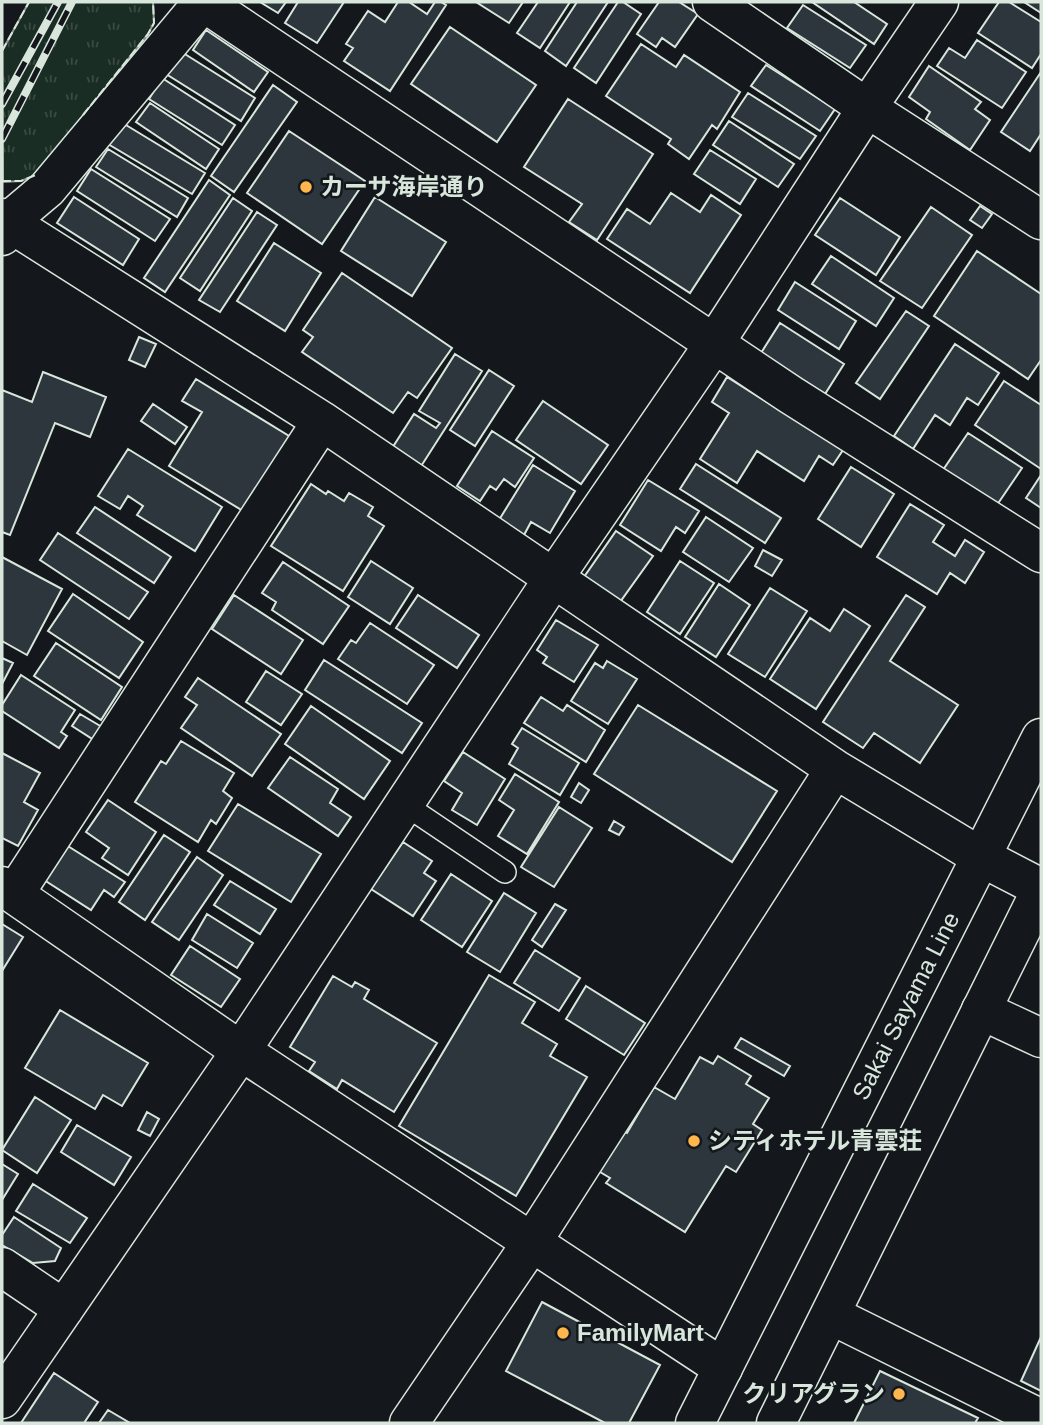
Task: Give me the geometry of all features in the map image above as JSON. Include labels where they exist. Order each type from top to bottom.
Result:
[{"type":"street","points":[[776,1423],[1041,889],[981,858],[835,769],[322,421],[4,225],[47,189],[203,2],[714,344],[1041,553]]},
{"type":"street","points":[[712,2],[1041,220]]},
{"type":"street","points":[[2,1399],[241,1051],[553,579],[714,344],[867,107],[939,2]]},
{"type":"street","points":[[322,421],[8,890],[241,1051],[723,1368]]},
{"type":"street","name":"Sakai Sayama Line","points":[[695,1423],[1041,738]]},
{"type":"street","points":[[409,1423],[532,1242],[835,769]]},
{"type":"street","points":[[981,1010],[1041,1038]]},
{"type":"street","points":[[2,1267],[64,1309]]},
{"type":"street","points":[[831,1315],[1041,1419]]},
{"type":"lane","points":[[404,804],[505,872]]},
{"type":"green space","points":[[29,2],[153,2],[154,23],[36,175],[21,181],[3,182],[2,51]]},
{"type":"building","points":[[260,2],[286,2],[278,13]]},
{"type":"building","points":[[298,2],[344,2],[317,43],[285,23]]},
{"type":"building","points":[[398,2],[409,2],[427,14],[435,2],[446,5],[390,91],[344,61],[353,48],[346,44],[368,11],[385,22]]},
{"type":"building","points":[[476,2],[523,2],[509,23]]},
{"type":"building","points":[[538,2],[570,2],[540,48],[517,33]]},
{"type":"building","points":[[577,2],[608,2],[566,66],[545,51]]},
{"type":"building","points":[[618,2],[623,2],[641,14],[596,83],[574,68]]},
{"type":"building","points":[[659,2],[679,2],[698,14],[675,47],[662,38],[656,47],[637,34]]},
{"type":"building","points":[[812,2],[854,2],[887,24],[874,44]]},
{"type":"building","points":[[999,2],[1009,2],[1041,22],[1041,54],[1032,68],[978,33]]},
{"type":"building","points":[[1024,2],[1041,2],[1041,13]]},
{"type":"building","points":[[803,5],[866,45],[850,68],[787,28]]},
{"type":"building","points":[[450,27],[536,85],[497,142],[411,84]]},
{"type":"building","points":[[206,30],[268,72],[254,92],[193,50]]},
{"type":"building","points":[[977,40],[1026,72],[1002,108],[937,66],[949,48],[965,58]]},
{"type":"building","points":[[641,44],[676,67],[684,55],[740,92],[717,129],[712,125],[689,159],[668,144],[671,139],[606,96]]},
{"type":"building","points":[[180,51],[255,98],[241,121],[166,74]]},
{"type":"building","points":[[766,65],[835,109],[820,131],[751,86]]},
{"type":"building","points":[[929,66],[981,102],[975,109],[990,120],[970,150],[926,119],[930,112],[909,97]]},
{"type":"building","points":[[1041,72],[1041,134],[1030,151],[1001,132]]},
{"type":"building","points":[[162,78],[235,125],[222,145],[149,99]]},
{"type":"building","points":[[273,85],[297,102],[234,192],[211,176]]},
{"type":"building","points":[[748,93],[816,136],[800,159],[732,117]]},
{"type":"building","points":[[568,99],[653,154],[597,240],[569,222],[582,204],[524,167]]},
{"type":"building","points":[[150,103],[219,149],[206,169],[136,122]]},
{"type":"building","points":[[729,121],[794,164],[778,187],[713,145]]},
{"type":"building","points":[[121,122],[205,173],[192,194],[108,144]]},
{"type":"building","name":"カーサ海岸通り","points":[[289,131],[365,181],[322,244],[247,193]]},
{"type":"building","points":[[108,149],[188,198],[177,217],[96,167]]},
{"type":"building","points":[[710,150],[756,179],[740,204],[694,174]]},
{"type":"building","points":[[91,169],[170,219],[155,241],[77,191]]},
{"type":"building","points":[[209,180],[230,195],[165,292],[144,278]]},
{"type":"building","points":[[671,193],[700,212],[711,195],[741,215],[690,293],[607,239],[627,209],[650,224]]},
{"type":"building","points":[[74,197],[139,239],[123,265],[57,223]]},
{"type":"building","points":[[375,197],[446,242],[412,296],[341,251]]},
{"type":"building","points":[[233,198],[252,211],[200,291],[180,278]]},
{"type":"building","points":[[840,198],[900,237],[876,275],[815,235]]},
{"type":"building","points":[[980,206],[992,214],[982,228],[970,220]]},
{"type":"building","points":[[931,207],[972,235],[922,308],[880,281]]},
{"type":"building","points":[[257,212],[277,225],[220,312],[199,300]]},
{"type":"building","points":[[274,243],[321,273],[285,331],[237,301]]},
{"type":"building","points":[[977,251],[1041,294],[1041,360],[1028,379],[934,316]]},
{"type":"building","points":[[831,256],[894,298],[876,326],[812,284]]},
{"type":"building","points":[[342,273],[452,348],[417,398],[408,392],[393,413],[302,352],[313,337],[303,330]]},
{"type":"building","points":[[795,282],[856,321],[839,349],[778,310]]},
{"type":"building","points":[[906,311],[929,326],[880,399],[856,383]]},
{"type":"building","points":[[780,323],[844,364],[825,394],[761,353]]},
{"type":"building","points":[[139,337],[156,344],[145,367],[129,360]]},
{"type":"building","points":[[955,344],[999,373],[978,405],[967,398],[950,425],[935,415],[913,449],[894,436]]},
{"type":"building","points":[[455,354],[482,371],[418,471],[389,453],[414,414],[436,428],[440,423],[419,411]]},
{"type":"building","points":[[489,370],[514,386],[475,446],[450,430]]},
{"type":"building","points":[[43,372],[106,397],[90,437],[55,423],[10,535],[2,532],[2,390],[32,402]]},
{"type":"building","points":[[727,377],[843,450],[833,465],[819,456],[804,481],[757,451],[737,483],[700,459],[729,413],[712,402]]},
{"type":"building","points":[[196,379],[294,439],[248,514],[169,466],[202,412],[182,401]]},
{"type":"building","points":[[1004,381],[1041,405],[1041,469],[975,425]]},
{"type":"building","points":[[543,401],[608,445],[581,484],[516,440]]},
{"type":"building","points":[[153,404],[187,427],[175,444],[141,421]]},
{"type":"building","points":[[492,431],[534,458],[515,487],[504,479],[496,490],[490,486],[480,501],[457,486]]},
{"type":"building","points":[[968,433],[1022,468],[997,505],[943,470]]},
{"type":"building","points":[[128,449],[222,507],[195,551],[137,515],[143,506],[128,496],[120,509],[98,496]]},
{"type":"building","points":[[696,464],[781,518],[765,543],[680,489]]},
{"type":"building","points":[[533,465],[575,491],[550,533],[531,522],[524,535],[499,520]]},
{"type":"building","points":[[851,467],[894,494],[861,547],[818,519]]},
{"type":"building","points":[[1041,475],[1041,508],[1026,498]]},
{"type":"building","points":[[648,480],[699,511],[685,533],[676,527],[661,551],[620,525]]},
{"type":"building","points":[[311,484],[344,501],[349,493],[373,507],[368,516],[384,526],[343,591],[271,546]]},
{"type":"building","points":[[910,504],[944,525],[933,542],[955,556],[965,540],[984,552],[965,583],[950,573],[937,594],[877,557]]},
{"type":"building","points":[[95,507],[171,557],[154,583],[77,533]]},
{"type":"building","points":[[706,517],[753,548],[729,582],[683,552]]},
{"type":"building","points":[[616,531],[653,556],[620,602],[584,577]]},
{"type":"building","points":[[58,533],[148,592],[129,619],[40,560]]},
{"type":"building","points":[[763,550],[782,560],[772,576],[755,566]]},
{"type":"building","points":[[2,557],[62,589],[27,655],[2,641]]},
{"type":"building","points":[[371,561],[413,588],[390,624],[348,597]]},
{"type":"building","points":[[680,561],[714,583],[680,634],[647,612]]},
{"type":"building","points":[[283,562],[349,606],[323,644],[272,610],[276,602],[262,593]]},
{"type":"building","points":[[719,584],[750,605],[716,657],[685,637]]},
{"type":"building","points":[[770,588],[807,611],[765,677],[728,654]]},
{"type":"building","points":[[73,594],[143,642],[119,678],[48,631]]},
{"type":"building","points":[[234,595],[303,640],[281,674],[212,629]]},
{"type":"building","points":[[418,595],[479,635],[457,668],[396,628]]},
{"type":"building","points":[[906,595],[925,607],[890,661],[958,705],[920,763],[874,733],[863,748],[823,722]]},
{"type":"building","points":[[844,609],[870,626],[816,709],[770,679],[810,618],[830,631]]},
{"type":"building","points":[[556,620],[598,645],[574,682],[543,663],[547,657],[537,650]]},
{"type":"building","points":[[370,623],[434,665],[407,704],[338,659],[351,640],[356,643]]},
{"type":"building","points":[[56,643],[122,687],[101,720],[34,676]]},
{"type":"building","points":[[2,658],[13,663],[2,684]]},
{"type":"building","points":[[324,660],[422,723],[402,753],[305,690]]},
{"type":"building","points":[[607,661],[637,679],[608,724],[571,701],[595,663],[603,668]]},
{"type":"building","points":[[266,671],[302,694],[281,725],[246,702]]},
{"type":"building","points":[[21,675],[75,710],[61,732],[67,736],[59,748],[2,711],[2,705]]},
{"type":"building","points":[[198,678],[281,734],[252,776],[181,728],[197,705],[185,697]]},
{"type":"building","points":[[541,697],[563,711],[567,705],[605,730],[586,762],[524,723]]},
{"type":"building","points":[[638,705],[777,791],[732,862],[594,774]]},
{"type":"building","points":[[311,706],[390,761],[364,799],[285,744]]},
{"type":"building","points":[[80,714],[102,727],[94,740],[72,726]]},
{"type":"building","points":[[522,728],[579,763],[560,795],[509,764],[518,748],[512,744]]},
{"type":"building","points":[[181,741],[234,773],[223,791],[232,798],[216,824],[211,820],[198,842],[135,802],[161,761],[166,764]]},
{"type":"building","points":[[463,752],[505,779],[477,825],[452,810],[462,793],[444,781]]},
{"type":"building","points":[[2,753],[40,773],[24,802],[38,810],[18,846],[2,838]]},
{"type":"building","points":[[290,757],[338,789],[330,803],[351,817],[338,836],[268,788]]},
{"type":"building","points":[[515,774],[559,802],[527,854],[498,836],[514,810],[499,800]]},
{"type":"building","points":[[579,783],[589,790],[581,803],[571,797]]},
{"type":"building","points":[[108,800],[156,832],[128,875],[102,858],[109,848],[86,832]]},
{"type":"building","points":[[238,804],[321,854],[291,902],[208,851]]},
{"type":"building","points":[[559,807],[592,828],[554,887],[521,867]]},
{"type":"building","points":[[614,821],[624,827],[619,835],[609,830]]},
{"type":"building","points":[[164,835],[190,852],[145,920],[119,902]]},
{"type":"building","points":[[403,842],[432,861],[424,873],[436,881],[413,916],[371,889]]},
{"type":"building","points":[[63,843],[125,882],[114,897],[104,890],[91,910],[41,878]]},
{"type":"building","points":[[197,857],[223,875],[179,940],[152,922]]},
{"type":"building","points":[[451,874],[492,901],[462,947],[421,920]]},
{"type":"building","points":[[230,881],[276,909],[260,934],[214,905]]},
{"type":"building","points":[[504,893],[536,913],[500,972],[467,952]]},
{"type":"building","points":[[555,904],[566,910],[542,947],[532,940]]},
{"type":"building","points":[[207,914],[253,943],[237,968],[192,940]]},
{"type":"building","points":[[2,924],[23,937],[2,971]]},
{"type":"building","points":[[190,946],[240,979],[221,1007],[171,975]]},
{"type":"building","points":[[535,950],[580,978],[559,1011],[514,983]]},
{"type":"building","points":[[489,975],[535,1002],[522,1023],[557,1044],[550,1056],[587,1077],[516,1196],[399,1126]]},
{"type":"building","points":[[333,976],[352,987],[355,982],[369,990],[364,999],[437,1043],[394,1112],[342,1080],[337,1089],[309,1071],[315,1062],[290,1047]]},
{"type":"building","points":[[586,986],[645,1023],[624,1055],[566,1019]]},
{"type":"building","points":[[60,1010],[148,1063],[122,1106],[103,1095],[95,1109],[25,1068]]},
{"type":"building","points":[[741,1038],[790,1066],[784,1076],[735,1048]]},
{"type":"building","points":[[718,1056],[751,1076],[746,1084],[769,1098],[753,1124],[762,1130],[736,1172],[726,1166],[685,1232],[606,1183],[610,1178],[595,1169],[620,1129],[627,1133],[654,1087],[675,1099],[700,1057],[713,1064]]},
{"type":"building","points":[[35,1097],[71,1120],[37,1173],[2,1150]]},
{"type":"building","points":[[147,1112],[159,1119],[150,1136],[138,1130]]},
{"type":"building","points":[[77,1125],[131,1157],[114,1185],[61,1152]]},
{"type":"building","points":[[2,1164],[18,1174],[2,1200]]},
{"type":"building","points":[[33,1184],[87,1218],[70,1243],[16,1211]]},
{"type":"building","points":[[14,1217],[61,1248],[55,1261],[33,1263],[2,1245],[2,1235]]},
{"type":"building","name":"FamilyMart","points":[[542,1302],[660,1365],[629,1423],[605,1423],[506,1371]]},
{"type":"building","points":[[1041,1337],[1041,1391],[1021,1381]]},
{"type":"building","name":"クリアグラン","points":[[880,1371],[978,1418],[975,1423],[854,1423]]},
{"type":"building","points":[[54,1373],[98,1402],[84,1423],[21,1423]]},
{"type":"building","points":[[108,1410],[130,1423],[99,1423]]},
{"type":"railway","points":[[2,104],[58,2]]},
{"type":"railway","points":[[2,139],[72,2]]},
{"type":"fence","points":[[2,51],[29,2]]},
{"type":"fence","points":[[83,115],[148,34],[154,23],[153,2]]},
{"type":"fence","points":[[2,181],[21,181],[36,175]]},
{"type":"place","name":"カーサ海岸通り","points":[[306,187]]},
{"type":"place","name":"シティホテル青雲荘","points":[[694,1141]]},
{"type":"place","name":"FamilyMart","points":[[563,1333]]},
{"type":"place","name":"クリアグラン","points":[[899,1394]]}]
